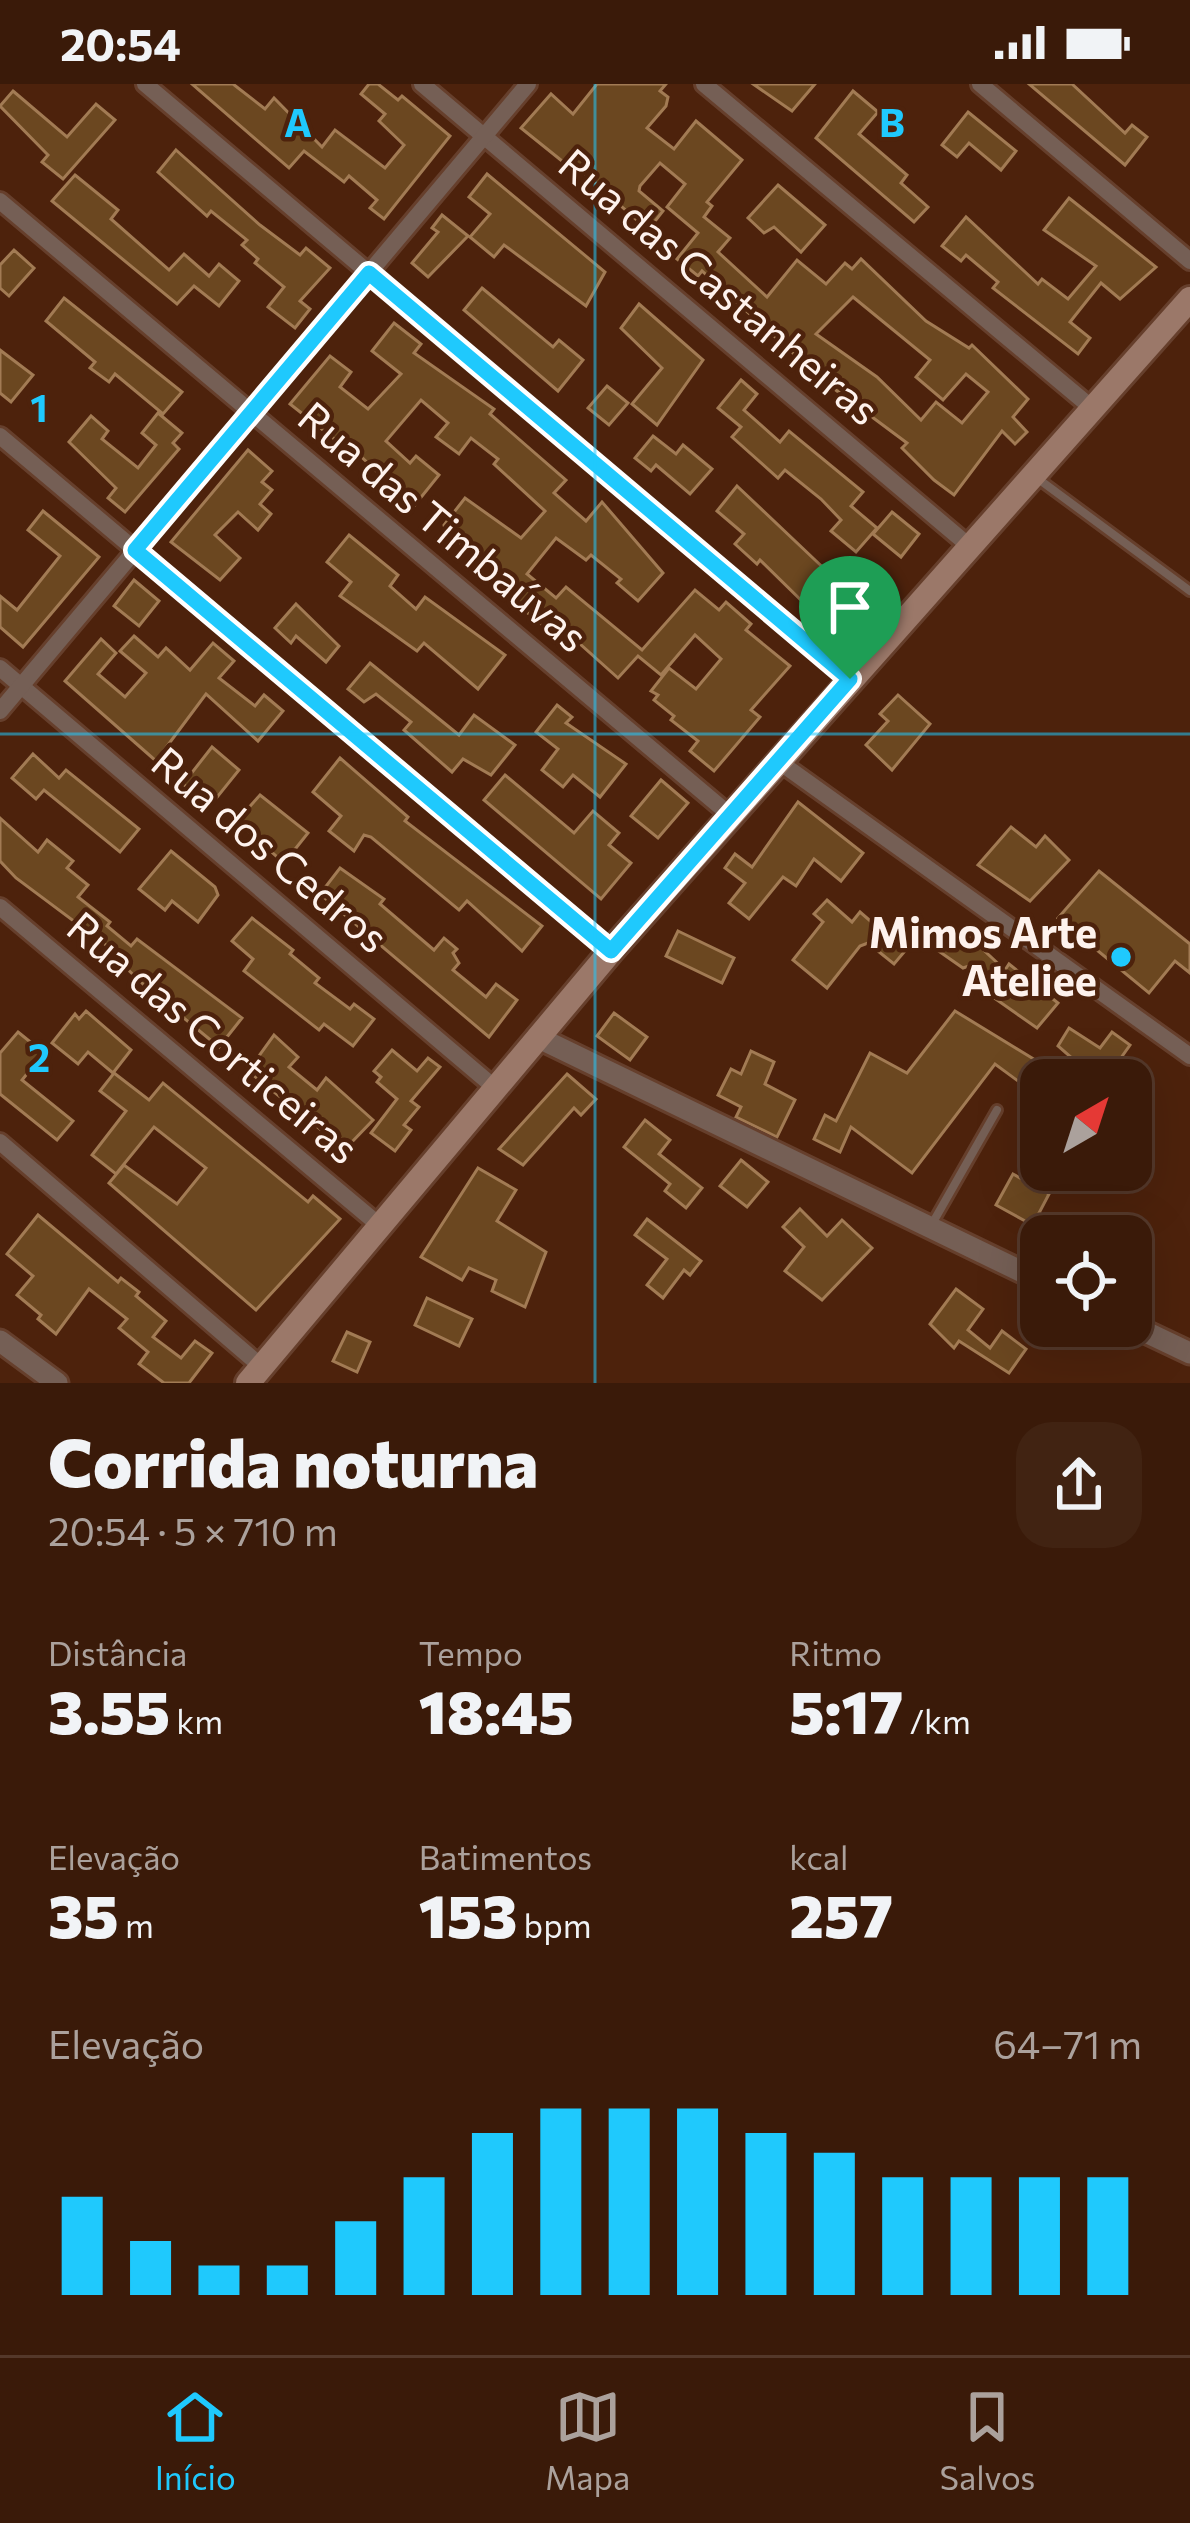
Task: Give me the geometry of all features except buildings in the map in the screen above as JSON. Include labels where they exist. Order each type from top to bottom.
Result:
[{"type":"main road","points":[[261,1378],[379,1225],[537,1037],[1190,298]]},
{"type":"street","points":[[145,84],[850,679]]},
{"type":"street","name":"Rua das Castanheiras","points":[[422,84],[968,545]]},
{"type":"street","points":[[0,711],[528,84]]},
{"type":"street","points":[[704,84],[1092,408]]},
{"type":"street","points":[[980,84],[1190,261]]},
{"type":"street","name":"Rua das Timbaúvas","points":[[0,201],[730,815]]},
{"type":"street","points":[[0,436],[611,951]]},
{"type":"street","name":"Rua dos Cedros","points":[[0,668],[494,1087]]},
{"type":"street","points":[[778,761],[1190,1056]]},
{"type":"street","name":"Rua das Corticeiras","points":[[0,907],[379,1225]]},
{"type":"street","points":[[537,1037],[1020,1271]]},
{"type":"street","points":[[0,1142],[261,1378]]},
{"type":"street","points":[[1152,1334],[1190,1353]]},
{"type":"street","points":[[0,1341],[57,1383]]},
{"type":"lane","points":[[1032,475],[1190,591]]},
{"type":"lane","points":[[930,1228],[997,1110]]},
{"type":"place","name":"Mimos Arte Ateliee","points":[[1121,957]]},
{"type":"route","points":[[369,273],[850,679],[611,951],[135,550],[369,273]]}]
